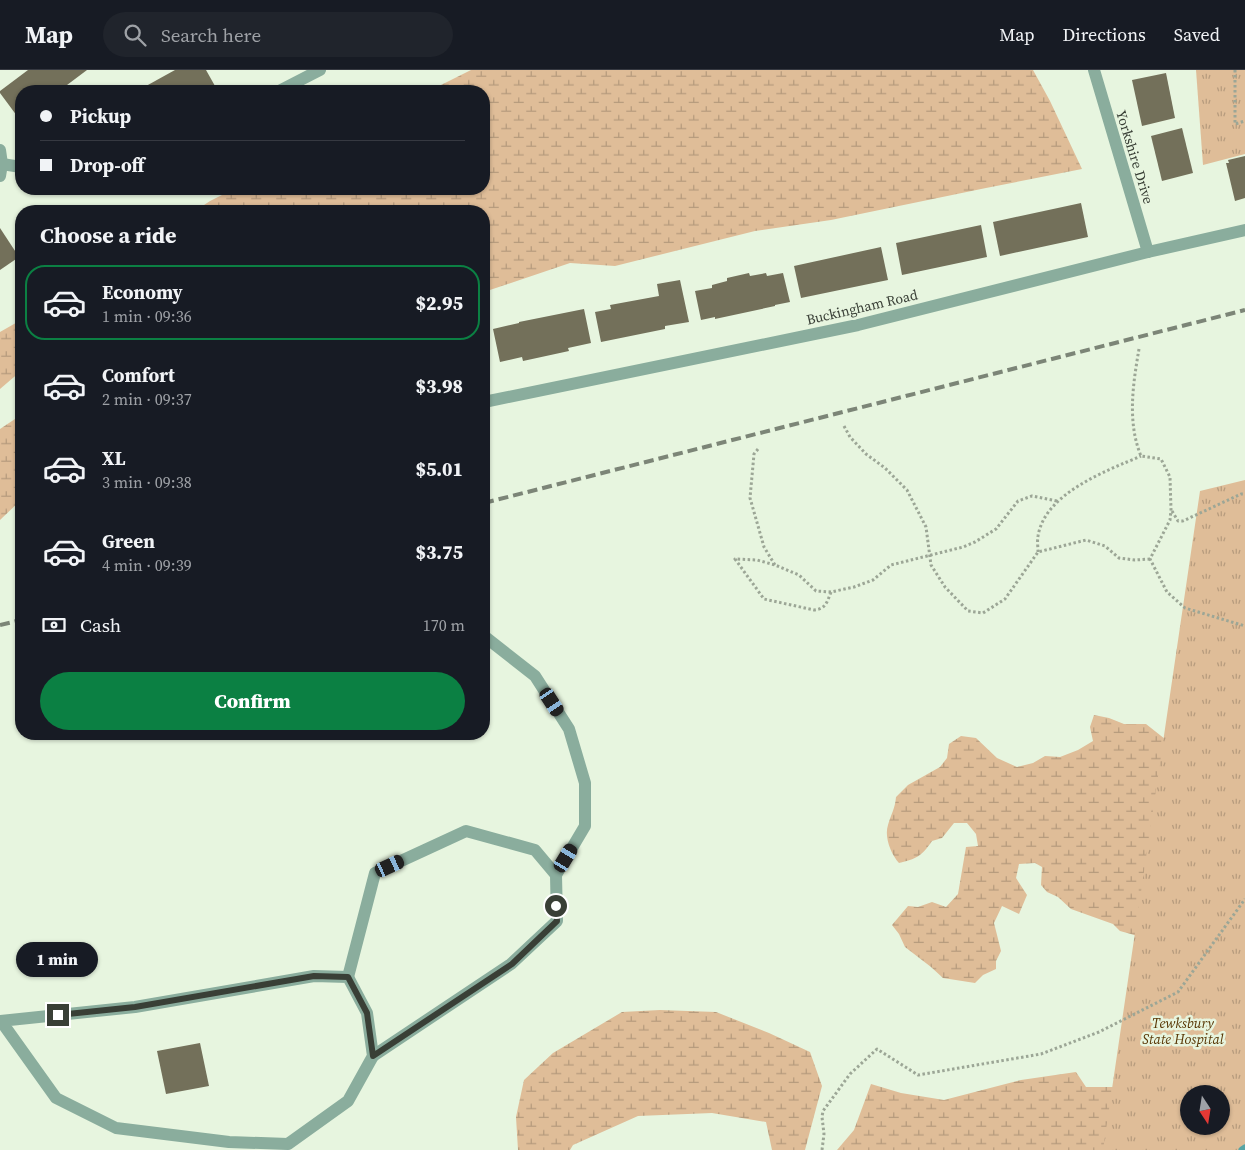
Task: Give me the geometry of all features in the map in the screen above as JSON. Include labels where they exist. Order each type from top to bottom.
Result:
[{"type":"street","points":[[291,85],[320,70]]},
{"type":"street","name":"Yorkshire Drive","points":[[1094,70],[1148,252]]},
{"type":"street","points":[[0,150],[1,170],[15,168]]},
{"type":"street","name":"Buckingham Road","points":[[490,401],[852,326],[1148,252],[1245,230]]},
{"type":"street","points":[[348,977],[314,976],[135,1007],[1,1021],[56,1098],[116,1128],[229,1142],[288,1144],[348,1101],[373,1056],[512,964],[557,921],[556,875],[585,826],[585,783],[569,729],[535,676],[490,641]]},
{"type":"street","points":[[373,1056],[367,1013],[348,977],[375,874],[466,830],[535,850],[556,875]]},
{"type":"path","points":[[1235,70],[1235,124],[1245,121]]},
{"type":"path","points":[[1139,349],[1134,378],[1132,424],[1141,456]]},
{"type":"path","points":[[844,426],[850,437],[866,454],[885,468],[907,490],[926,527],[931,565],[945,587],[968,611],[983,613],[1005,600],[1038,552],[1038,536],[1043,522],[1057,501],[1089,480],[1141,456],[1161,459],[1170,477],[1170,520],[1150,559]]},
{"type":"path","points":[[758,449],[754,454],[750,498],[764,547],[776,565]]},
{"type":"path","points":[[1171,510],[1178,520],[1183,521],[1240,494],[1245,494]]},
{"type":"path","points":[[831,592],[826,605],[814,610],[764,599],[735,559],[757,560],[776,565],[799,575],[816,591],[831,592],[854,587],[873,580],[891,565],[975,542],[996,529],[1018,501],[1032,496],[1057,501]]},
{"type":"path","points":[[1038,552],[1086,540],[1105,546],[1119,558],[1150,559]]},
{"type":"path","points":[[1150,559],[1167,592],[1185,608],[1245,626]]},
{"type":"path","points":[[822,1150],[824,1134],[822,1117],[824,1111],[850,1074],[877,1049],[918,1075],[1040,1054],[1099,1032],[1178,992],[1245,899]]},
{"type":"green space","points":[[471,70],[1033,70],[1082,169],[831,220],[755,231],[615,266],[570,263],[490,290],[490,205],[204,205],[222,195],[490,195],[490,85],[441,85]]},
{"type":"green space","points":[[1196,70],[1245,70],[1245,154],[1203,165]]},
{"type":"green space","points":[[15,323],[15,376],[0,389],[0,332]]},
{"type":"green space","points":[[15,419],[15,506],[0,520],[0,429]]},
{"type":"green space","name":"Tewksbury State Hospital","points":[[1245,480],[1245,1150],[1103,1150],[1200,491]]},
{"type":"green space","points":[[1094,715],[1124,724],[1146,724],[1170,743],[1145,938],[1120,931],[1113,924],[1071,909],[1058,897],[1047,892],[1041,885],[1042,867],[1035,863],[1019,864],[1016,878],[1027,895],[1019,914],[1002,906],[994,923],[1001,951],[996,961],[996,969],[983,975],[975,983],[943,978],[905,947],[892,925],[908,906],[918,907],[932,902],[946,907],[958,894],[966,847],[978,846],[976,834],[967,823],[954,823],[942,838],[932,841],[918,856],[899,863],[893,855],[887,835],[896,797],[908,785],[940,767],[947,758],[949,744],[961,736],[976,738],[997,758],[1017,767],[1033,763],[1045,756],[1060,757],[1078,750],[1093,741],[1090,727]]},
{"type":"green space","points":[[1245,1006],[1245,1150],[837,1150],[854,1130],[871,1084],[901,1093],[944,1100],[1021,1080],[1076,1072],[1086,1087],[1144,1087]]},
{"type":"green space","points":[[660,1010],[716,1012],[810,1052],[822,1086],[805,1150],[772,1150],[766,1122],[712,1113],[638,1116],[573,1145],[570,1150],[518,1150],[516,1117],[524,1080],[553,1053],[622,1012]]},
{"type":"building","points":[[28,70],[87,70],[67,85],[15,85],[15,113],[0,91]]},
{"type":"building","points":[[175,70],[206,70],[214,85],[148,85]]},
{"type":"building","points":[[1166,73],[1175,118],[1142,126],[1132,80]]},
{"type":"building","points":[[1182,128],[1193,173],[1162,181],[1151,136]]},
{"type":"building","points":[[1245,156],[1245,198],[1235,201],[1226,163],[1229,163],[1228,160]]},
{"type":"building","points":[[1081,203],[1088,237],[1000,256],[993,222]]},
{"type":"building","points":[[981,225],[987,257],[902,275],[896,243]]},
{"type":"building","points":[[0,228],[15,251],[15,260],[0,270]]},
{"type":"building","points":[[881,247],[888,280],[801,298],[794,266]]},
{"type":"building","points":[[749,273],[750,276],[766,273],[767,276],[783,273],[790,302],[715,319],[715,317],[701,320],[695,291],[712,288],[712,285],[727,281],[727,278]]},
{"type":"building","points":[[680,280],[689,322],[665,326],[665,329],[601,342],[595,312],[611,309],[610,305],[659,296],[657,284]]},
{"type":"building","points":[[584,309],[591,343],[568,348],[569,351],[523,361],[522,357],[500,362],[493,329]]},
{"type":"building","points":[[200,1043],[209,1086],[166,1094],[157,1051]]},
{"type":"railway","points":[[490,501],[1245,310]]},
{"type":"railway","points":[[0,625],[15,621]]},
{"type":"route","points":[[58,1015],[135,1007],[314,976],[348,977],[367,1013],[373,1056],[512,964],[557,921],[556,906]]}]
